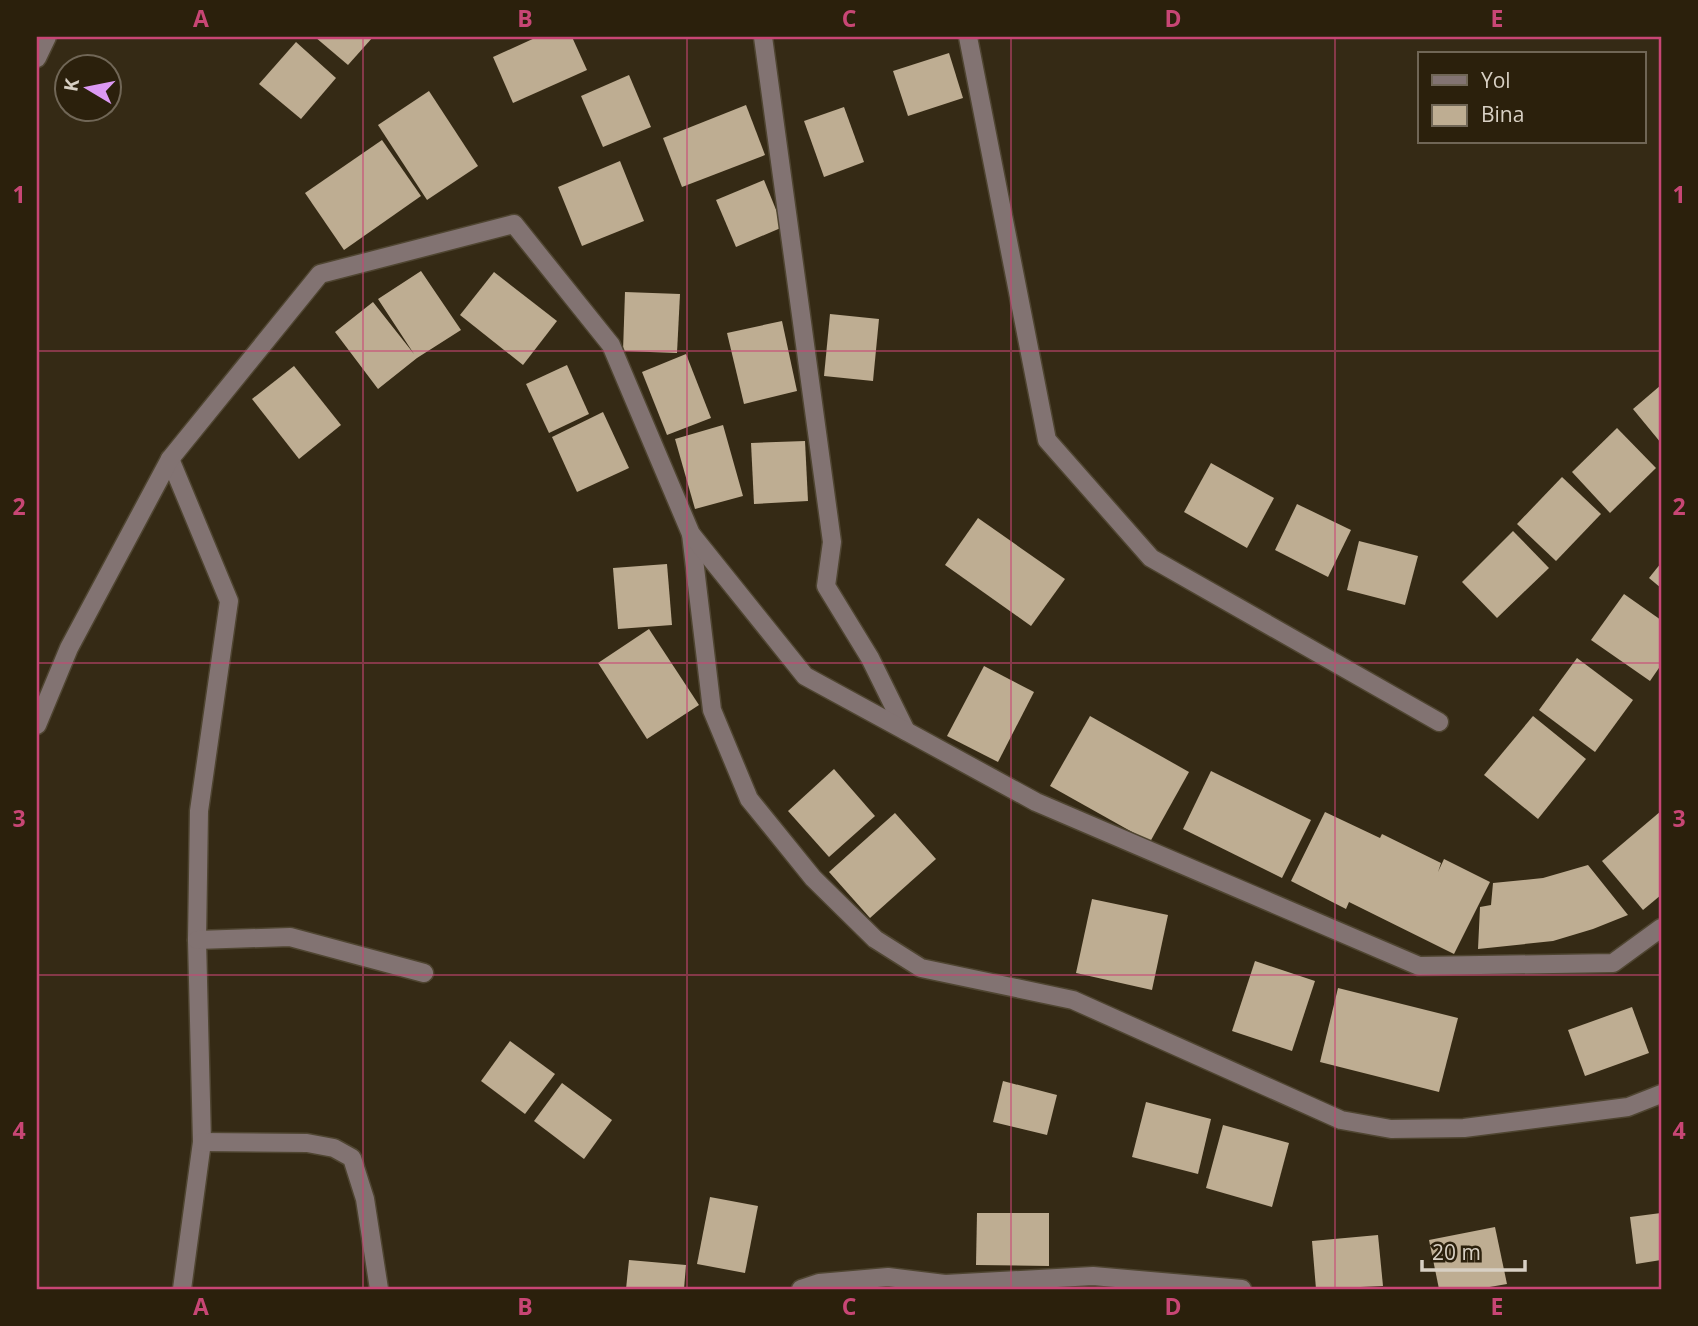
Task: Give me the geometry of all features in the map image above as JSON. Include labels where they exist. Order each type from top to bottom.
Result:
[{"type":"street","points":[[37,58],[47,37]]},
{"type":"street","points":[[763,37],[832,542],[826,586],[870,658],[906,732]]},
{"type":"street","points":[[968,37],[1047,440],[1151,558],[1439,722]]},
{"type":"street","points":[[37,724],[69,648],[170,458],[320,274],[514,224],[611,345],[691,534],[805,676],[1036,802],[1419,966],[1613,963],[1661,928]]},
{"type":"street","points":[[170,458],[229,601],[199,810],[197,940],[202,1142],[183,1289]]},
{"type":"street","points":[[691,534],[712,710],[749,799],[813,878],[875,939],[921,968],[1073,1000],[1341,1120],[1391,1129],[1464,1128],[1628,1107],[1661,1094]]},
{"type":"street","points":[[197,940],[290,937],[424,973]]},
{"type":"street","points":[[202,1142],[307,1143],[334,1148],[352,1158],[365,1199],[379,1289]]},
{"type":"street","points":[[801,1289],[819,1283],[888,1277],[945,1287],[1094,1283],[1242,1289]]},
{"type":"building","points":[[315,37],[373,37],[348,65]]},
{"type":"building","points":[[537,37],[572,37],[587,70],[513,103],[493,57]]},
{"type":"building","points":[[296,42],[336,78],[301,119],[259,84]]},
{"type":"building","points":[[949,53],[963,98],[908,116],[893,71]]},
{"type":"building","points":[[629,75],[651,127],[603,147],[581,96]]},
{"type":"building","points":[[429,91],[478,166],[427,200],[378,125]]},
{"type":"building","points":[[746,105],[765,155],[682,187],[663,138]]},
{"type":"building","points":[[844,107],[864,162],[824,177],[804,121]]},
{"type":"building","points":[[382,140],[421,196],[344,250],[305,193]]},
{"type":"building","points":[[620,161],[644,221],[582,246],[558,187]]},
{"type":"building","points":[[764,180],[783,227],[736,247],[716,200]]},
{"type":"building","points":[[421,271],[461,330],[417,358],[378,389],[335,332],[373,302],[414,354],[378,299]]},
{"type":"building","points":[[494,272],[557,321],[523,365],[460,315]]},
{"type":"building","points":[[625,292],[680,294],[677,353],[623,351]]},
{"type":"building","points":[[830,314],[879,319],[873,381],[824,376]]},
{"type":"building","points":[[782,321],[797,391],[744,404],[727,333]]},
{"type":"building","points":[[686,354],[711,418],[667,435],[642,372]]},
{"type":"building","points":[[567,365],[589,414],[549,433],[526,384]]},
{"type":"building","points":[[294,366],[341,425],[299,459],[252,399]]},
{"type":"building","points":[[1661,385],[1661,443],[1633,409]]},
{"type":"building","points":[[603,412],[629,468],[577,492],[552,437]]},
{"type":"building","points":[[723,425],[743,496],[695,509],[675,439]]},
{"type":"building","points":[[1617,428],[1656,468],[1610,513],[1572,472]]},
{"type":"building","points":[[805,441],[808,501],[754,504],[751,443]]},
{"type":"building","points":[[1211,463],[1274,498],[1247,548],[1184,512]]},
{"type":"building","points":[[1562,477],[1601,514],[1556,561],[1517,524]]},
{"type":"building","points":[[1297,504],[1351,530],[1328,577],[1275,550]]},
{"type":"building","points":[[978,518],[1065,579],[1031,626],[945,565]]},
{"type":"building","points":[[1513,531],[1549,568],[1497,618],[1462,582]]},
{"type":"building","points":[[1359,541],[1418,556],[1405,605],[1347,590]]},
{"type":"building","points":[[1661,563],[1661,588],[1649,578]]},
{"type":"building","points":[[667,564],[672,625],[618,629],[613,568]]},
{"type":"building","points":[[1624,594],[1661,620],[1661,665],[1650,681],[1591,640]]},
{"type":"building","points":[[649,629],[699,705],[647,739],[598,663]]},
{"type":"building","points":[[1577,658],[1633,700],[1595,752],[1539,710]]},
{"type":"building","points":[[984,666],[1034,692],[998,762],[947,736]]},
{"type":"building","points":[[1090,716],[1189,772],[1150,842],[1050,786]]},
{"type":"building","points":[[1533,716],[1586,759],[1538,819],[1484,775]]},
{"type":"building","points":[[834,769],[875,816],[829,857],[788,811]]},
{"type":"building","points":[[1211,771],[1311,820],[1282,878],[1183,829]]},
{"type":"building","points":[[1661,811],[1661,895],[1643,910],[1602,861]]},
{"type":"building","points":[[1325,812],[1380,838],[1382,834],[1441,863],[1438,872],[1444,859],[1490,882],[1454,954],[1349,902],[1346,909],[1291,881]]},
{"type":"building","points":[[895,813],[936,859],[870,918],[829,872]]},
{"type":"building","points":[[1588,865],[1628,915],[1553,941],[1478,949],[1480,907],[1491,905],[1493,883],[1543,878]]},
{"type":"building","points":[[1092,899],[1168,915],[1152,990],[1076,973]]},
{"type":"building","points":[[1255,961],[1315,981],[1292,1051],[1232,1031]]},
{"type":"building","points":[[1338,988],[1458,1018],[1439,1092],[1320,1062]]},
{"type":"building","points":[[1632,1007],[1649,1053],[1585,1076],[1568,1030]]},
{"type":"building","points":[[510,1041],[555,1074],[525,1114],[481,1081]]},
{"type":"building","points":[[1003,1081],[1057,1095],[1047,1135],[993,1122]]},
{"type":"building","points":[[562,1083],[612,1120],[584,1159],[534,1121]]},
{"type":"building","points":[[1146,1102],[1211,1119],[1198,1174],[1132,1157]]},
{"type":"building","points":[[1223,1125],[1289,1143],[1272,1207],[1206,1188]]},
{"type":"building","points":[[710,1197],[758,1206],[745,1273],[697,1264]]},
{"type":"building","points":[[977,1213],[1049,1213],[1049,1266],[976,1265]]},
{"type":"building","points":[[1661,1213],[1661,1260],[1636,1264],[1630,1217]]},
{"type":"building","points":[[1495,1227],[1507,1284],[1478,1289],[1439,1289],[1429,1240]]},
{"type":"building","points":[[1378,1235],[1383,1286],[1316,1289],[1312,1241]]},
{"type":"building","points":[[629,1260],[686,1265],[684,1289],[626,1289]]}]
